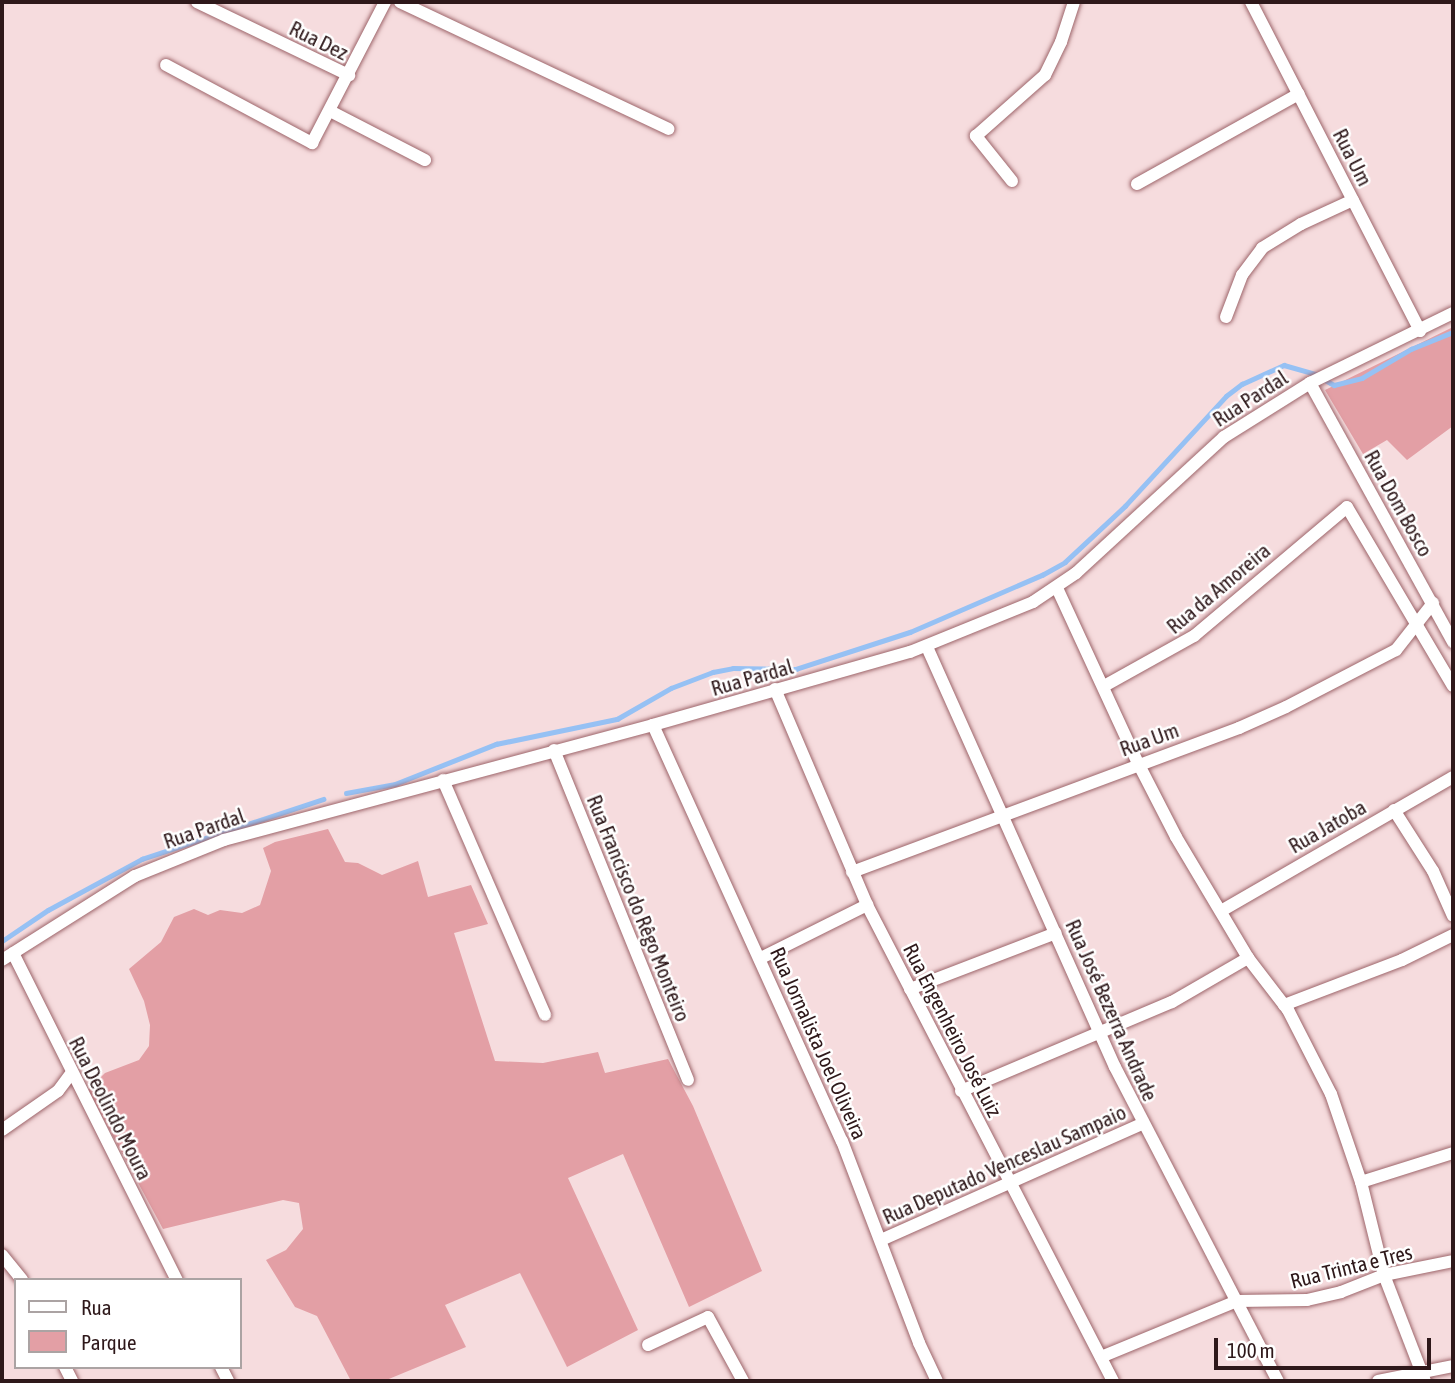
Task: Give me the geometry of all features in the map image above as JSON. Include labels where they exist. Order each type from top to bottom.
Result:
[{"type":"street","name":"Rua Dez","points":[[197,2],[349,75]]},
{"type":"street","points":[[166,65],[312,143],[385,2]]},
{"type":"street","points":[[400,2],[669,129]]},
{"type":"street","points":[[1012,181],[976,136],[1045,75],[1061,42],[1074,2]]},
{"type":"street","name":"Rua Um","points":[[1251,2],[1420,331]]},
{"type":"street","points":[[1137,184],[1299,94]]},
{"type":"street","points":[[330,111],[425,160]]},
{"type":"street","points":[[1226,317],[1242,275],[1262,248],[1301,224],[1353,200]]},
{"type":"street","name":"Rua Pardal","points":[[7,956],[135,876],[224,839],[653,725],[927,647],[1033,602],[1056,588],[1224,437],[1310,383],[1453,313]]},
{"type":"street","name":"Rua Dom Bosco","points":[[1310,383],[1453,642]]},
{"type":"street","name":"Rua da Amoreira","points":[[1104,686],[1194,636],[1347,507],[1416,621]]},
{"type":"street","points":[[1056,588],[1138,763],[1248,958],[1283,1005],[1300,1034],[1331,1094],[1361,1182],[1384,1275],[1423,1377]]},
{"type":"street","name":"Rua Um","points":[[852,872],[1138,763],[1239,728],[1298,701],[1396,650],[1416,621],[1433,603]]},
{"type":"street","points":[[1416,621],[1453,686]]},
{"type":"street","name":"Rua José Bezerra Andrade","points":[[927,647],[1142,1124],[1278,1381]]},
{"type":"street","name":"Rua Engenheiro José Luiz","points":[[775,689],[867,905],[1113,1381]]},
{"type":"street","name":"Rua Jornalista Joel Oliveira","points":[[653,725],[842,1141],[919,1343],[937,1381]]},
{"type":"street","name":"Rua Francisco do Rêgo Monteiro","points":[[554,750],[688,1080]]},
{"type":"street","name":"Rua Jatoba","points":[[1221,911],[1453,777]]},
{"type":"street","points":[[443,780],[545,1015]]},
{"type":"street","points":[[1394,810],[1433,870],[1453,916]]},
{"type":"street","points":[[761,958],[867,905]]},
{"type":"street","points":[[910,989],[1056,933]]},
{"type":"street","points":[[1283,1005],[1402,960],[1453,934]]},
{"type":"street","name":"Rua Deolindo Moura","points":[[7,956],[176,1278]]},
{"type":"street","points":[[961,1091],[1171,1002],[1248,958]]},
{"type":"street","points":[[2,1130],[58,1091],[71,1074]]},
{"type":"street","name":"Rua Deputado Venceslau Sampaio","points":[[881,1240],[1142,1124]]},
{"type":"street","points":[[1361,1182],[1453,1153]]},
{"type":"street","points":[[2,1255],[20,1278]]},
{"type":"street","name":"Rua Trinta e Tres","points":[[1101,1357],[1237,1301],[1307,1300],[1341,1293],[1384,1275],[1453,1261]]},
{"type":"street","points":[[648,1345],[708,1317],[743,1381]]},
{"type":"street","points":[[1378,1381],[1423,1377],[1453,1366]]},
{"type":"green space","points":[[1453,327],[1453,426],[1407,460],[1387,440],[1363,454],[1325,390]]},
{"type":"green space","points":[[328,829],[345,862],[358,863],[382,875],[418,861],[428,897],[471,885],[488,924],[454,933],[495,1061],[543,1063],[598,1052],[605,1073],[668,1059],[693,1106],[762,1271],[689,1307],[623,1154],[568,1178],[638,1330],[567,1367],[520,1273],[445,1305],[466,1347],[384,1381],[351,1381],[317,1316],[295,1307],[266,1260],[286,1250],[303,1229],[299,1203],[283,1200],[163,1229],[88,1090],[105,1073],[139,1060],[149,1046],[150,1025],[144,1001],[129,969],[161,942],[174,917],[194,909],[208,915],[220,910],[242,913],[260,905],[271,871],[263,848],[275,842]]},
{"type":"waterway","points":[[346,793],[395,784],[496,744],[617,719],[671,688],[713,672],[733,668],[796,669],[910,632],[1042,575],[1065,562],[1125,506],[1226,396],[1242,384],[1284,365],[1315,374],[1334,385],[1362,378],[1411,349],[1453,332]]},
{"type":"waterway","points":[[2,941],[48,910],[142,859],[323,799]]}]
